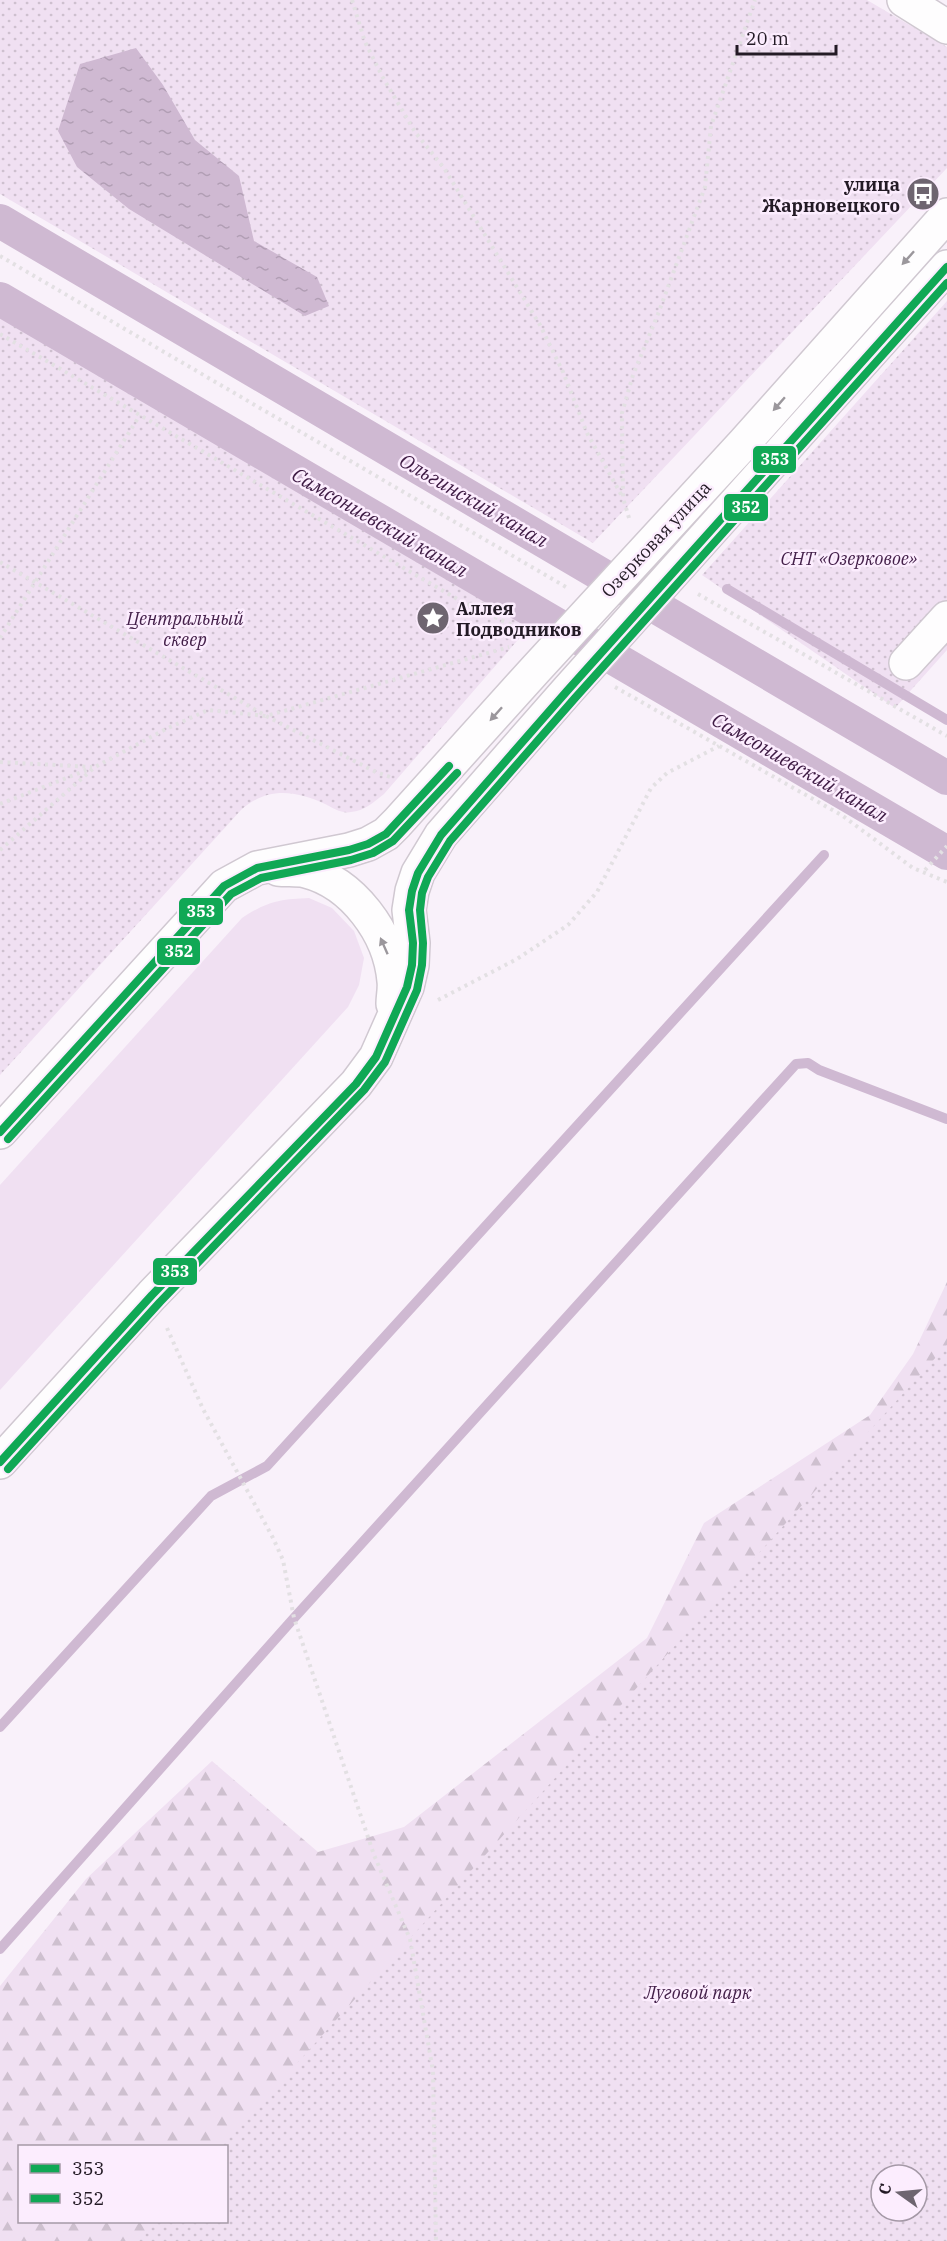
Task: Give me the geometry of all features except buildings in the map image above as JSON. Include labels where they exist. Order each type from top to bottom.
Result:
[{"type":"street","points":[[904,0],[947,27]]},
{"type":"street","name":"Озерковая улица","points":[[0,1132],[224,886],[257,868],[349,850],[368,844],[386,834],[535,670],[640,538],[744,443],[947,215]]},
{"type":"street","name":"Озерковая улица","points":[[0,1462],[152,1295],[356,1084],[376,1057],[407,987],[412,965],[413,943],[409,910],[412,891],[421,866],[441,835],[567,691],[688,580],[947,267]]},
{"type":"street","points":[[906,663],[947,618]]},
{"type":"street","points":[[257,868],[306,871],[349,893],[365,908],[388,954],[394,980],[392,1024]]},
{"type":"path","points":[[352,0],[365,42],[382,76],[416,132],[444,168],[540,325],[587,432],[623,498],[640,538]]},
{"type":"path","points":[[623,498],[622,412],[633,375],[705,187],[711,126],[755,0]]},
{"type":"path","points":[[0,256],[557,581]]},
{"type":"path","points":[[0,334],[459,600],[516,627]]},
{"type":"path","points":[[0,638],[140,415]]},
{"type":"path","points":[[0,562],[266,716],[375,772],[403,781]]},
{"type":"path","points":[[688,580],[947,736]]},
{"type":"path","points":[[0,804],[95,767],[166,729],[208,710],[266,716],[510,646]]},
{"type":"path","points":[[608,682],[843,816],[913,868],[947,882]]},
{"type":"path","points":[[878,696],[885,688]]},
{"type":"path","points":[[392,1024],[517,959],[568,925],[597,892],[651,788],[667,773],[719,746]]},
{"type":"path","points":[[0,762],[95,767]]},
{"type":"path","points":[[0,850],[95,767]]},
{"type":"path","points":[[925,870],[947,846]]},
{"type":"path","points":[[152,1295],[203,1409],[273,1538],[282,1560],[298,1629],[374,1855],[410,1939],[433,2071],[436,2241]]},
{"type":"green space","points":[[0,0],[867,0],[947,47],[947,168],[593,543],[0,194]]},
{"type":"green space","name":"СНТ «Озерковое»","points":[[947,301],[947,650],[895,708],[702,575]]},
{"type":"green space","name":"Центральный сквер","points":[[0,308],[536,619],[384,794],[369,806],[356,811],[344,812],[314,799],[281,793],[261,797],[241,810],[0,1075]]},
{"type":"green space","points":[[309,898],[332,908],[354,931],[364,958],[359,985],[348,1007],[0,1390],[0,1185],[242,918],[274,902]]},
{"type":"green space","name":"Луговой парк","points":[[947,1282],[947,2241],[0,2241],[0,1986],[86,1879],[212,1761],[318,1852],[404,1827],[647,1638],[704,1523],[870,1415],[913,1354]]},
{"type":"green space","name":"Луговой парк","points":[[947,1345],[947,2241],[136,2241],[153,2223],[228,2223],[228,2145],[223,2145]]},
{"type":"water","points":[[136,48],[163,85],[195,140],[239,176],[254,241],[317,277],[329,306],[305,316],[129,209],[77,167],[58,131],[80,64]]},
{"type":"waterway","name":"Ольгинский канал","points":[[0,221],[947,778]]},
{"type":"waterway","name":"Самсониевский канал","points":[[0,299],[947,853]]},
{"type":"waterway","points":[[727,589],[947,720]]},
{"type":"waterway","points":[[0,1727],[211,1496],[267,1466],[824,855]]},
{"type":"waterway","points":[[0,1949],[294,1618],[796,1064],[808,1063],[819,1070],[947,1119]]},
{"type":"transit line","name":"353","points":[[0,1462],[152,1295],[356,1084],[376,1057],[407,987],[412,965],[413,943],[409,910],[412,891],[418,873],[441,835],[947,267]]},
{"type":"transit line","name":"352","points":[[8,1469],[160,1302],[364,1090],[385,1062],[417,990],[422,965],[420,910],[422,893],[428,877],[450,841],[947,283]]},
{"type":"transit line","name":"353","points":[[0,1132],[224,886],[257,868],[349,850],[368,844],[386,834],[449,766]]},
{"type":"transit line","name":"352","points":[[8,1139],[231,894],[261,878],[351,860],[373,853],[393,841],[457,773]]},
{"type":"place","name":"улица Жарновецкого","points":[[923,194]]},
{"type":"place","name":"Аллея Подводников","points":[[433,618]]}]
